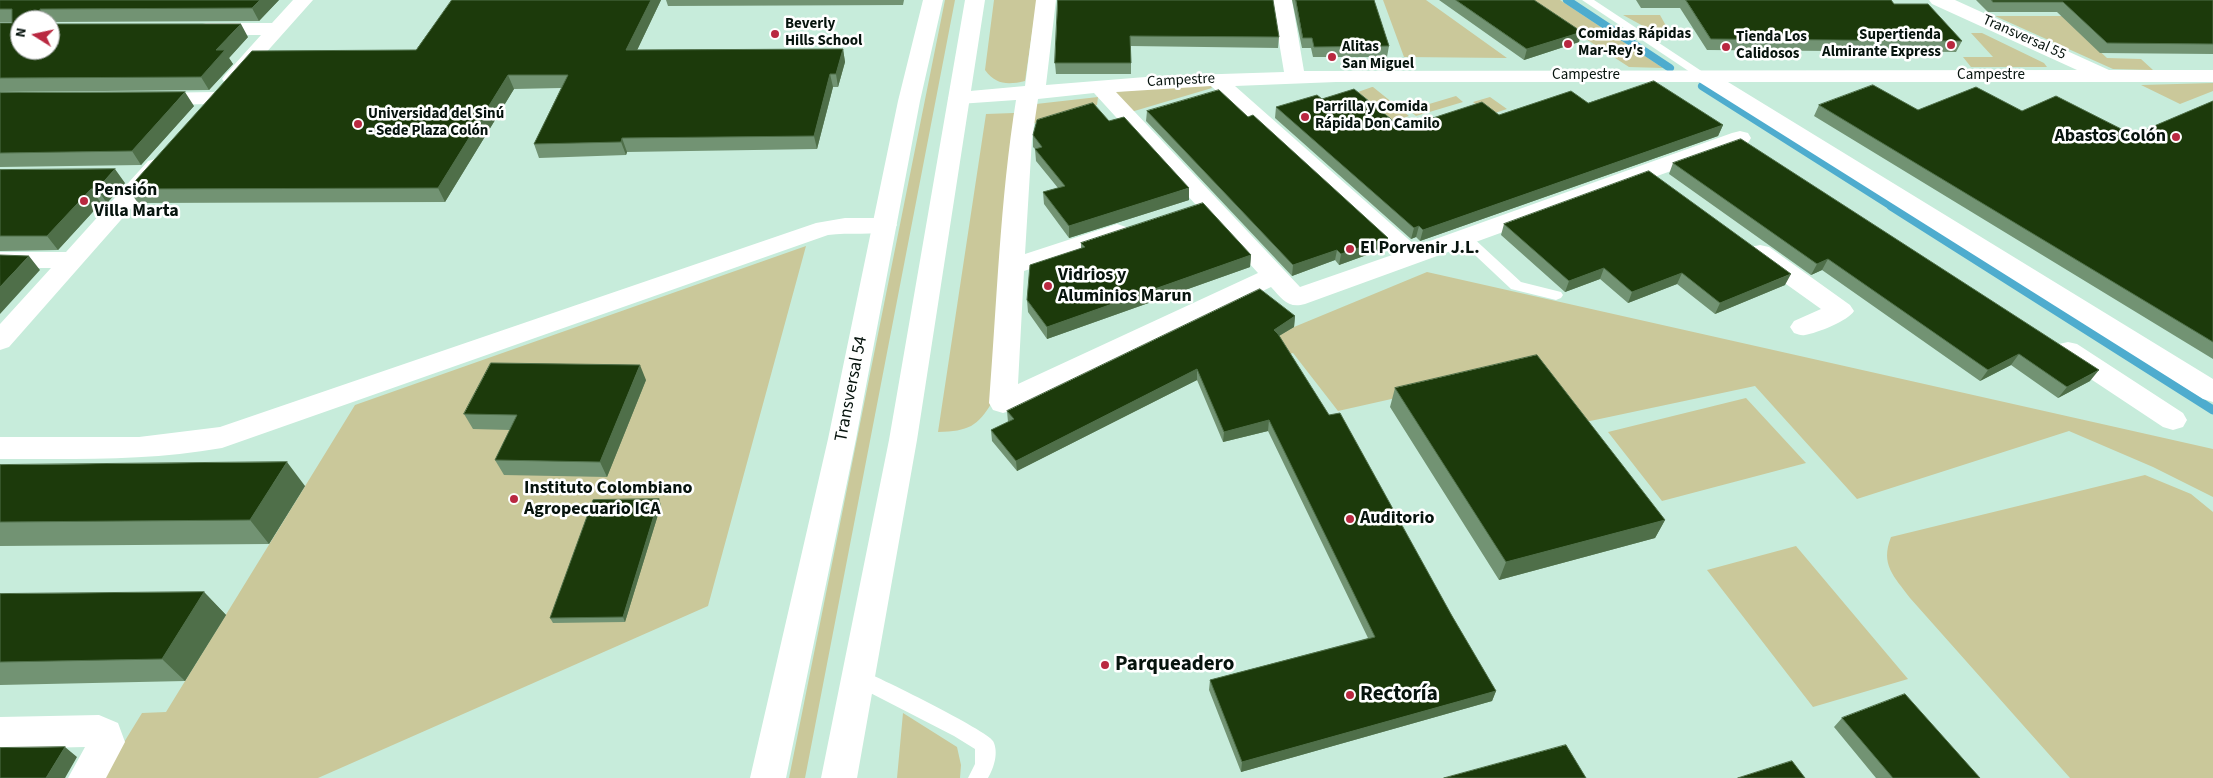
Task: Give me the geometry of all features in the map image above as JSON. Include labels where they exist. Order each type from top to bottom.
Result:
[{"type":"street","points":[[197,119],[303,0]]},
{"type":"street","name":"Transversal 54","points":[[768,778],[842,439],[910,101],[933,0]]},
{"type":"street","points":[[839,778],[903,440],[975,0]]},
{"type":"street","points":[[1046,0],[1031,93],[1021,139],[1003,403],[1275,274]]},
{"type":"street","points":[[1282,0],[1295,77]]},
{"type":"street","name":"Transversal 55","points":[[1938,0],[2109,76]]},
{"type":"street","points":[[184,29],[277,29]]},
{"type":"street","points":[[1643,76],[1676,97]]},
{"type":"street","points":[[1703,76],[2213,392]]},
{"type":"street","name":"Campestre","points":[[959,98],[1099,86],[1295,77],[2213,76]]},
{"type":"street","points":[[1216,80],[1412,256]]},
{"type":"street","points":[[1099,86],[1296,298],[1647,171],[1748,143],[1716,122]]},
{"type":"street","points":[[137,99],[216,98]]},
{"type":"street","points":[[0,340],[167,153]]},
{"type":"street","points":[[1647,171],[1671,188]]},
{"type":"street","points":[[121,174],[148,174]]},
{"type":"street","points":[[1181,212],[1209,203]]},
{"type":"street","points":[[0,448],[154,448],[187,445],[222,437],[824,228],[845,225],[885,224]]},
{"type":"street","points":[[1011,266],[1134,227]]},
{"type":"street","points":[[1741,239],[1841,311],[1803,327]]},
{"type":"street","points":[[0,260],[72,260]]},
{"type":"street","points":[[2050,340],[2173,420]]},
{"type":"street","points":[[0,733],[100,731],[106,734],[107,742],[86,778]]},
{"type":"lane","points":[[1587,0],[1703,76]]},
{"type":"lane","points":[[1465,238],[1516,286],[1556,295]]},
{"type":"lane","points":[[858,677],[961,730],[985,745],[985,765],[978,778]]},
{"type":"shaded area","points":[[945,0],[955,0],[805,778],[789,778]]},
{"type":"shaded area","points":[[994,0],[1037,0],[1025,81],[1003,83],[994,79],[985,70]]},
{"type":"shaded area","points":[[1383,0],[1426,0],[1507,58],[1404,57]]},
{"type":"shaded area","points":[[1526,0],[1560,0],[1663,68],[1629,67]]},
{"type":"shaded area","points":[[1623,15],[1660,15],[1670,33],[1656,33]]},
{"type":"shaded area","points":[[1995,16],[2062,16],[2107,58],[2141,59],[2153,70],[2113,69]]},
{"type":"shaded area","points":[[1971,33],[1982,33],[2044,63],[2047,67],[1971,67],[1963,57],[1993,57]]},
{"type":"shaded area","points":[[2213,83],[2213,91],[2180,104],[2141,85]]},
{"type":"shaded area","points":[[1210,84],[1212,88],[1131,112],[1112,92]]},
{"type":"shaded area","points":[[1373,87],[1409,116],[1394,121],[1358,92]]},
{"type":"shaded area","points":[[1456,96],[1463,102],[1416,116],[1409,110]]},
{"type":"shaded area","points":[[1098,97],[1097,105],[1032,124],[1036,104]]},
{"type":"shaded area","points":[[1490,97],[1507,109],[1489,115],[1473,102]]},
{"type":"shaded area","points":[[1014,113],[993,401],[982,417],[971,426],[965,429],[938,432],[986,114]]},
{"type":"shaded area","points":[[806,246],[708,606],[318,778],[102,778],[142,713],[166,712],[355,405]]},
{"type":"shaded area","points":[[1427,272],[2213,449],[2213,497],[2153,467],[2069,431],[1857,499],[1755,386],[1576,424],[1534,367],[1338,411],[1293,353],[1190,382],[1294,327]]},
{"type":"shaded area","points":[[1746,398],[1806,463],[1662,501],[1608,432]]},
{"type":"shaded area","points":[[2145,475],[2191,494],[2213,512],[2213,778],[2070,778],[1910,598],[1890,570],[1887,555],[1888,547],[1891,537]]},
{"type":"shaded area","points":[[1796,546],[1908,679],[1813,707],[1707,570]]},
{"type":"shaded area","points":[[903,713],[957,747],[961,765],[960,778],[897,778]]},
{"type":"building","points":[[0,0],[260,0],[252,8],[0,9]]},
{"type":"building","points":[[452,0],[651,0],[626,50],[843,49],[836,74],[830,74],[814,136],[622,138],[621,142],[534,144],[568,75],[508,75],[438,188],[128,189],[252,51],[416,50]]},
{"type":"building","points":[[1058,0],[1273,0],[1279,37],[1130,36],[1131,63],[1055,63]]},
{"type":"building","points":[[1296,0],[1374,0],[1389,46],[1314,47],[1312,38],[1303,38]]},
{"type":"building","points":[[1456,0],[1534,0],[1582,32],[1527,49]]},
{"type":"building","points":[[1686,0],[1891,0],[1894,4],[1928,4],[1962,41],[1711,39]]},
{"type":"building","points":[[1992,0],[2213,0],[2213,44],[2107,43],[2063,2],[1993,2]]},
{"type":"building","points":[[0,23],[10,23],[10,60],[60,60],[60,24],[241,24],[216,50],[225,50],[201,77],[0,78]]},
{"type":"building","points":[[1654,81],[1723,125],[1423,230],[1419,226],[1414,228],[1276,107],[1317,95],[1322,99],[1354,89],[1402,128],[1482,102],[1499,115],[1571,91],[1588,103]]},
{"type":"building","points":[[1873,85],[1918,110],[1976,87],[2022,111],[2056,96],[2133,135],[2213,101],[2213,342],[1819,105]]},
{"type":"building","points":[[1219,90],[1248,117],[1253,115],[1388,238],[1341,254],[1337,250],[1293,265],[1147,111]]},
{"type":"building","points":[[185,92],[132,151],[0,153],[0,93]]},
{"type":"building","points":[[1093,103],[1109,121],[1124,117],[1189,188],[1069,226],[1043,192],[1065,186],[1035,149],[1042,147],[1033,135],[1037,120]]},
{"type":"building","points":[[1741,139],[2099,370],[2067,387],[2019,354],[1988,370],[1828,259],[1817,264],[1673,163]]},
{"type":"building","points":[[115,169],[97,189],[91,189],[47,236],[0,236],[0,170]]},
{"type":"building","points":[[1649,171],[1791,274],[1720,303],[1682,273],[1632,292],[1604,268],[1569,281],[1504,224]]},
{"type":"building","points":[[1203,203],[1251,255],[1047,327],[1027,300],[1030,265],[1085,247],[1081,243]]},
{"type":"building","points":[[0,255],[29,256],[0,287]]},
{"type":"building","points":[[1260,289],[1295,316],[1274,330],[1329,415],[1340,413],[1452,616],[1496,691],[1242,762],[1210,680],[1375,637],[1269,420],[1224,432],[1197,369],[1016,461],[991,430],[1014,419],[1007,411]]},
{"type":"building","points":[[1537,355],[1665,520],[1506,562],[1395,388]]},
{"type":"building","points":[[491,363],[640,365],[600,462],[495,460],[517,415],[464,414]]},
{"type":"building","points":[[287,462],[250,520],[0,522],[0,465]]},
{"type":"building","points":[[659,499],[623,617],[550,618],[593,500]]},
{"type":"building","points":[[204,592],[162,659],[0,662],[0,594]]},
{"type":"building","points":[[1905,694],[1980,778],[1893,778],[1842,718]]},
{"type":"building","points":[[1566,745],[1586,778],[1444,778]]},
{"type":"building","points":[[65,747],[46,778],[0,778],[0,748]]},
{"type":"building","points":[[1792,761],[1805,778],[1738,778]]},
{"type":"waterway","points":[[1567,0],[1670,68]]},
{"type":"waterway","points":[[1702,86],[1893,207]]},
{"type":"waterway","points":[[1891,206],[2213,410]]},
{"type":"place","name":"Beverly Hills School","points":[[775,34]]},
{"type":"place","name":"Comidas Rápidas Mar-Rey's","points":[[1568,44]]},
{"type":"place","name":"Supertienda Almirante Express","points":[[1951,45]]},
{"type":"place","name":"Tienda Los Calidosos","points":[[1726,47]]},
{"type":"place","name":"Alitas San Miguel","points":[[1332,57]]},
{"type":"place","name":"Parrilla y Comida Rápida Don Camilo","points":[[1305,117]]},
{"type":"place","name":"Universidad del Sinú - Sede Plaza Colón","points":[[358,124]]},
{"type":"place","name":"Abastos Colón","points":[[2176,137]]},
{"type":"place","name":"Pensión Villa Marta","points":[[84,201]]},
{"type":"place","name":"El Porvenir J.L.","points":[[1350,249]]},
{"type":"place","name":"Vidrios y Aluminios Marun","points":[[1048,286]]},
{"type":"place","name":"Instituto Colombiano Agropecuario ICA","points":[[514,499]]},
{"type":"place","name":"Auditorio","points":[[1350,519]]},
{"type":"place","name":"Parqueadero","points":[[1105,665]]},
{"type":"place","name":"Rectoría","points":[[1350,695]]}]
